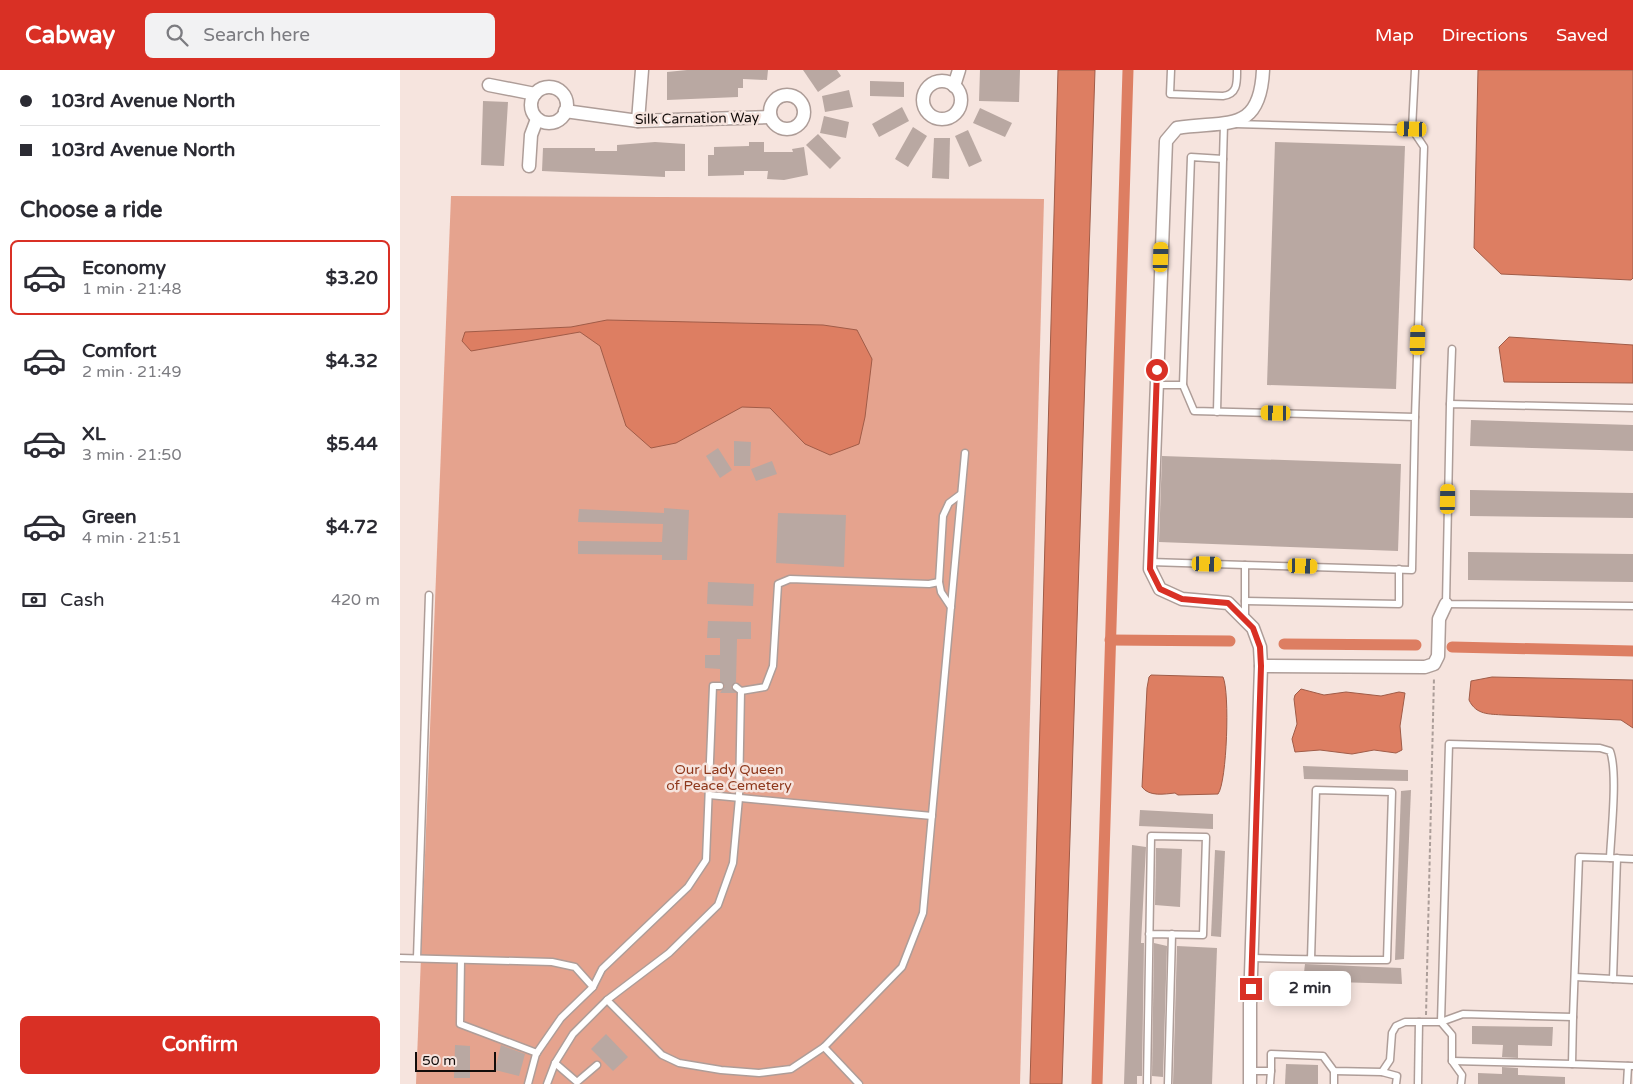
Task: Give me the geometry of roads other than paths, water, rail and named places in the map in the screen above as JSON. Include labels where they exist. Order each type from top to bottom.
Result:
[{"type":"street","points":[[638,121],[642,70]]},
{"type":"street","points":[[954,86],[959,70]]},
{"type":"street","points":[[1250,1084],[1260,647],[1253,628],[1228,603],[1182,599],[1160,589],[1150,569],[1150,562],[1166,141],[1177,128],[1202,124],[1227,124],[1251,113],[1262,93],[1264,70]]},
{"type":"street","points":[[489,85],[535,94]]},
{"type":"street","points":[[546,88],[558,90],[565,99],[565,111],[553,123],[541,122],[536,119],[531,109],[532,98],[535,94],[546,88]]},
{"type":"street","name":"Silk Carnation Way","points":[[565,111],[638,121],[770,117]]},
{"type":"street","points":[[529,166],[530,135],[536,119]]},
{"type":"street","points":[[1261,666],[1425,667],[1434,664],[1438,656],[1439,619],[1446,604]]},
{"type":"lane","points":[[1171,70],[1170,94],[1223,96],[1230,94],[1236,88],[1237,70]]},
{"type":"lane","points":[[1150,562],[1412,570],[1424,147],[1412,129],[1415,70]]},
{"type":"lane","points":[[1216,412],[1223,158],[1227,124],[1412,129]]},
{"type":"lane","points":[[1223,158],[1191,157],[1183,385],[1194,411],[1415,417]]},
{"type":"lane","points":[[1452,349],[1446,604],[1633,606]]},
{"type":"lane","points":[[1156,384],[1183,385]]},
{"type":"lane","points":[[1450,404],[1633,408]]},
{"type":"lane","points":[[607,1000],[662,1055],[679,1064],[759,1073],[791,1069],[824,1047],[902,967],[923,913],[965,453]]},
{"type":"lane","points":[[951,607],[941,592],[939,582],[942,516],[950,503],[962,494]]},
{"type":"lane","points":[[1245,565],[1245,620]]},
{"type":"lane","points":[[1245,600],[1399,604],[1399,569]]},
{"type":"lane","points":[[547,1084],[555,1063],[573,1034],[607,1000],[668,953],[718,905],[733,863],[739,798],[738,689],[765,687],[773,666],[778,584],[790,579],[929,584],[939,582]]},
{"type":"lane","points":[[417,958],[429,595]]},
{"type":"lane","points":[[528,1084],[536,1053],[560,1018],[593,987],[602,969],[688,887],[706,860],[713,686],[720,686]]},
{"type":"lane","points":[[1461,1084],[1462,1075],[1452,1061],[1452,1035],[1441,1022],[1449,744],[1600,748],[1610,750],[1612,757],[1613,979]]},
{"type":"lane","points":[[1252,958],[1310,959],[1387,960],[1392,792],[1316,790],[1310,959]]},
{"type":"lane","points":[[709,795],[932,816]]},
{"type":"lane","points":[[1146,1084],[1149,934],[1151,836],[1206,837],[1203,935],[1149,934]]},
{"type":"lane","points":[[1572,1064],[1579,857],[1633,859]]},
{"type":"lane","points":[[1168,1084],[1172,934]]},
{"type":"lane","points":[[400,958],[552,962],[575,968],[593,987]]},
{"type":"lane","points":[[461,960],[460,1024],[536,1053]]},
{"type":"lane","points":[[1575,977],[1633,980]]},
{"type":"lane","points":[[1382,1072],[1390,1060],[1392,1033],[1396,1026],[1405,1022],[1441,1022],[1463,1014],[1573,1018]]},
{"type":"lane","points":[[1418,1022],[1418,1084]]},
{"type":"lane","points":[[824,1047],[859,1084]]},
{"type":"lane","points":[[1270,1084],[1271,1054],[1323,1056],[1334,1070],[1334,1084]]},
{"type":"lane","points":[[1452,1061],[1630,1066],[1627,1084]]},
{"type":"lane","points":[[555,1063],[577,1082],[598,1066]]},
{"type":"lane","points":[[1334,1070],[1382,1072],[1397,1076],[1396,1084]]},
{"type":"lane","points":[[1250,1071],[1270,1072]]},
{"type":"waterway","points":[[1097,1084],[1128,70]]},
{"type":"waterway","points":[[1110,640],[1230,641]]},
{"type":"waterway","points":[[1284,644],[1416,645]]},
{"type":"waterway","points":[[1452,647],[1633,651]]},
{"type":"park label","name":"Our Lady Queen of Peace Cemetery","points":[[729,778]]}]
